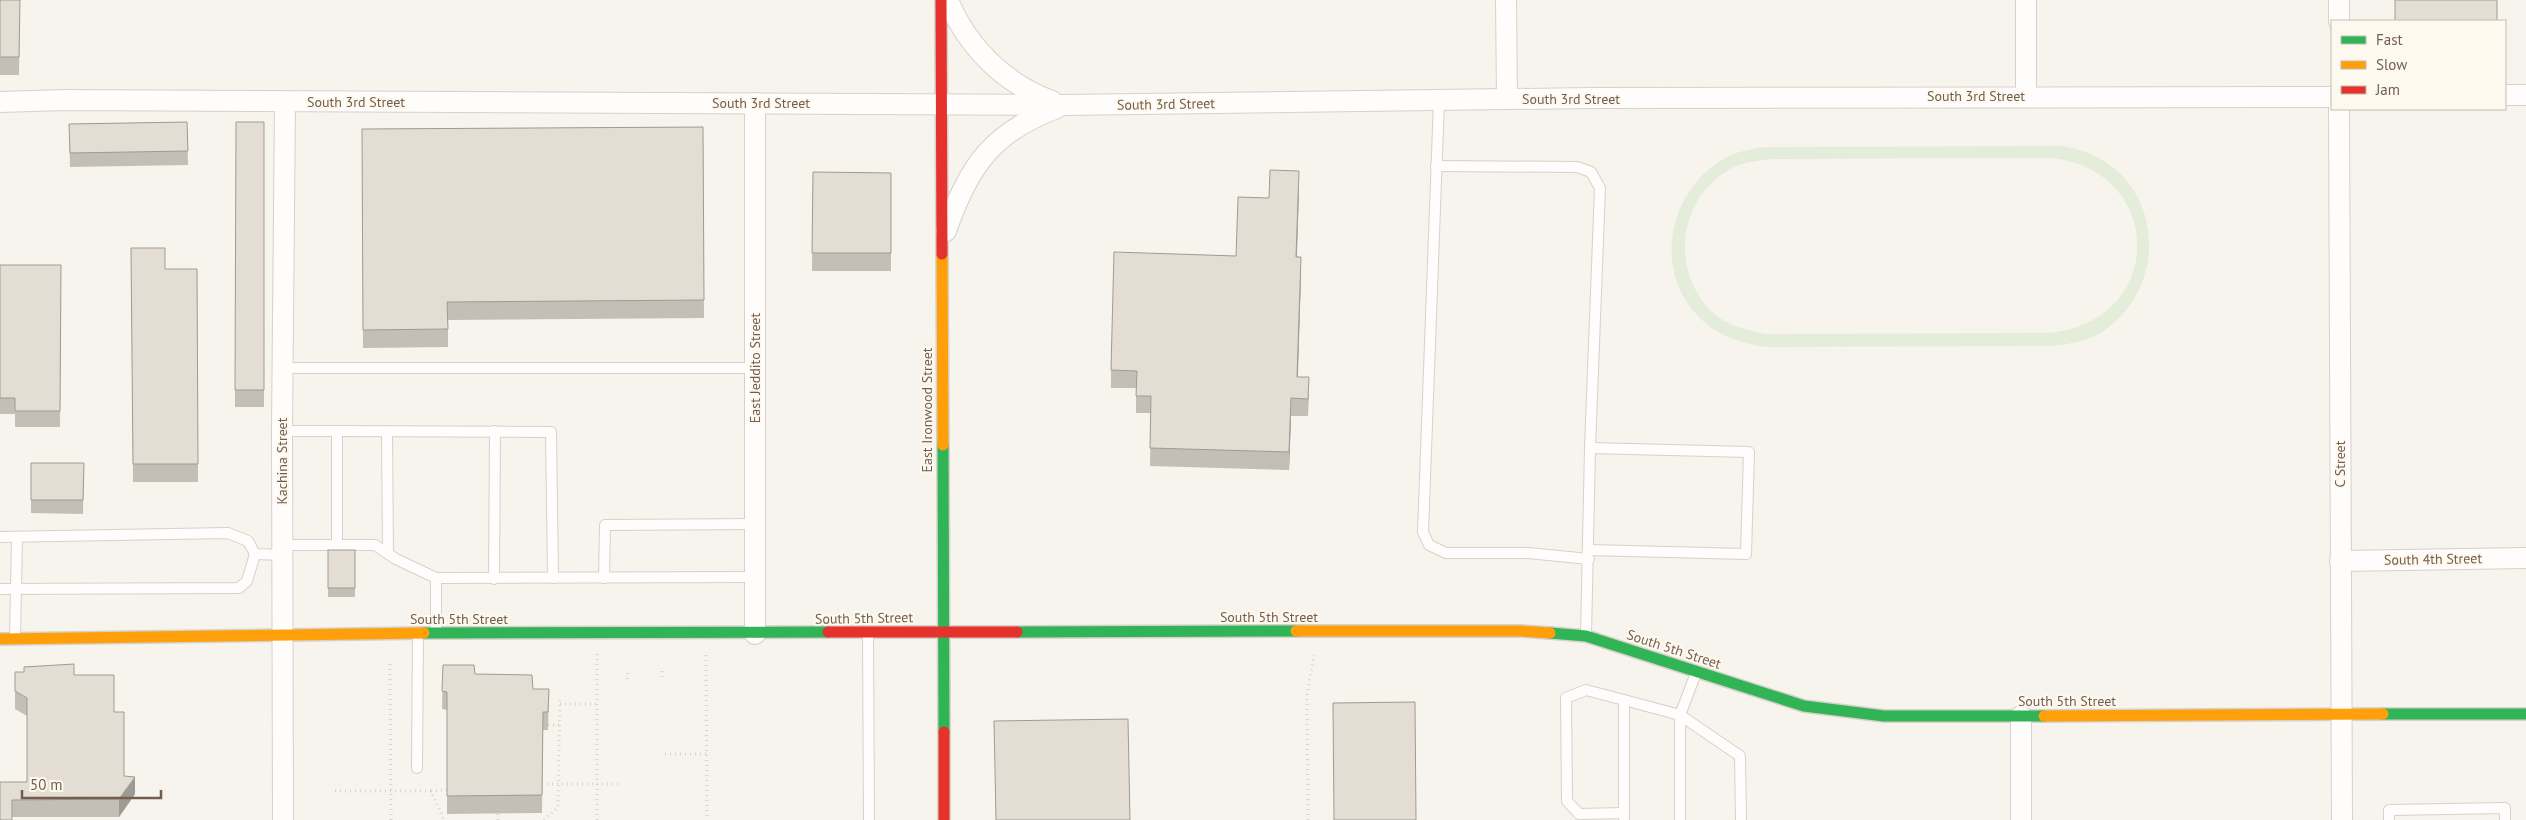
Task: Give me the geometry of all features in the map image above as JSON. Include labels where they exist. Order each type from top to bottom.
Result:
[{"type":"street","name":"East Ironwood Street","points":[[941,0],[944,820]]},
{"type":"street","points":[[948,0],[967,36],[997,69],[1013,83],[1031,94],[1063,105]]},
{"type":"street","points":[[1506,0],[1507,100]]},
{"type":"street","points":[[2026,0],[2026,96]]},
{"type":"street","points":[[2339,0],[2339,20]]},
{"type":"street","points":[[2506,96],[2526,95]]},
{"type":"street","name":"South 3rd Street","points":[[0,102],[65,100],[1063,105],[2026,96],[2331,97]]},
{"type":"street","name":"Kachina Street","points":[[284,820],[282,431],[285,102]]},
{"type":"street","name":"East Jeddito Street","points":[[754,634],[756,103]]},
{"type":"street","points":[[942,246],[954,209],[979,160],[992,146],[1023,123],[1063,105]]},
{"type":"street","name":"C Street","points":[[2339,110],[2342,820]]},
{"type":"street","name":"South 4th Street","points":[[2340,561],[2526,558]]},
{"type":"street","name":"South 5th Street","points":[[0,639],[436,633],[754,634],[1521,631],[1586,636],[1804,706],[1884,716],[2526,714]]},
{"type":"street","points":[[2021,716],[2021,820]]},
{"type":"lane","points":[[1439,100],[1424,532],[1429,545],[1446,553],[1589,555],[1746,554],[1748,452],[1590,448]]},
{"type":"lane","points":[[1436,166],[1577,167],[1591,172],[1600,188],[1590,448],[1586,636]]},
{"type":"lane","points":[[283,368],[754,368]]},
{"type":"lane","points":[[282,431],[551,432],[553,578]]},
{"type":"lane","points":[[337,431],[337,544]]},
{"type":"lane","points":[[387,431],[388,554]]},
{"type":"lane","points":[[494,579],[495,431]]},
{"type":"lane","points":[[604,578],[605,525],[755,524]]},
{"type":"lane","points":[[0,537],[228,533],[248,541],[255,554],[247,580],[239,588],[0,589]]},
{"type":"lane","points":[[15,639],[17,537]]},
{"type":"lane","points":[[255,554],[337,544],[375,545],[388,554],[436,578],[755,577]]},
{"type":"lane","points":[[436,578],[436,633]]},
{"type":"lane","points":[[868,633],[869,820]]},
{"type":"lane","points":[[417,768],[418,634]]},
{"type":"lane","points":[[1680,820],[1680,715],[1696,672]]},
{"type":"lane","points":[[1624,700],[1624,817],[1579,814],[1567,801],[1566,698],[1586,690],[1624,700],[1680,715],[1740,756],[1741,820]]},
{"type":"lane","points":[[2390,820],[2389,810],[2505,808],[2505,820]]},
{"type":"path","points":[[597,654],[597,820]]},
{"type":"path","points":[[706,654],[707,820]]},
{"type":"path","points":[[1308,820],[1307,695],[1314,654]]},
{"type":"path","points":[[390,664],[391,820]]},
{"type":"path","points":[[662,671],[662,679]]},
{"type":"path","points":[[627,679],[628,672]]},
{"type":"path","points":[[544,820],[558,807],[560,698]]},
{"type":"path","points":[[560,704],[597,704]]},
{"type":"path","points":[[548,725],[560,725]]},
{"type":"path","points":[[665,754],[706,754]]},
{"type":"path","points":[[542,784],[622,784]]},
{"type":"path","points":[[335,791],[447,790]]},
{"type":"path","points":[[431,791],[444,820]]},
{"type":"path","points":[[498,813],[498,820]]},
{"type":"green space","points":[[2062,146],[2091,154],[2115,169],[2133,190],[2144,213],[2149,239],[2147,265],[2139,291],[2124,313],[2102,332],[2084,340],[2051,346],[1765,347],[1728,337],[1704,322],[1683,296],[1675,275],[1672,252],[1674,230],[1680,209],[1691,189],[1706,172],[1725,158],[1765,147]],"holes":[[[2052,158],[2090,169],[2116,190],[2132,217],[2137,247],[2131,277],[2114,304],[2086,323],[2047,333],[1768,334],[1738,327],[1718,317],[1698,295],[1689,276],[1685,255],[1686,234],[1691,214],[1701,196],[1715,180],[1734,167],[1743,164],[1771,159]]]},
{"type":"building","points":[[0,0],[20,0],[19,57],[0,57]]},
{"type":"building","points":[[2395,0],[2497,0],[2497,20],[2395,20]]},
{"type":"building","points":[[187,122],[188,151],[70,153],[69,124]]},
{"type":"building","points":[[236,122],[264,122],[264,390],[235,390]]},
{"type":"building","points":[[703,127],[704,300],[447,302],[448,329],[363,330],[362,129]]},
{"type":"building","points":[[1270,170],[1299,171],[1296,257],[1301,257],[1297,377],[1309,377],[1308,399],[1291,398],[1289,452],[1150,448],[1151,396],[1136,396],[1137,371],[1111,370],[1114,252],[1236,256],[1238,197],[1269,198]]},
{"type":"building","points":[[813,172],[891,173],[891,253],[812,253]]},
{"type":"building","points":[[131,248],[165,248],[165,269],[197,269],[198,464],[133,464]]},
{"type":"building","points":[[0,265],[61,265],[60,411],[15,411],[15,398],[0,398]]},
{"type":"building","points":[[31,463],[84,463],[83,500],[31,500]]},
{"type":"building","points":[[328,550],[355,550],[355,588],[328,588]]},
{"type":"building","points":[[74,664],[74,675],[114,675],[114,712],[124,712],[124,776],[135,777],[119,799],[12,800],[12,820],[0,820],[0,782],[27,782],[27,698],[15,691],[15,672],[24,672],[24,667]]},
{"type":"building","points":[[443,665],[474,665],[475,674],[532,675],[533,689],[549,689],[548,712],[543,712],[542,795],[447,796],[447,692],[442,691]]},
{"type":"building","points":[[1415,702],[1416,820],[1334,820],[1333,703]]},
{"type":"building","points":[[1128,719],[1130,820],[996,820],[994,721]]},
{"type":"traffic: fast","points":[[943,445],[944,732]]},
{"type":"traffic: fast","points":[[1017,632],[1296,631]]},
{"type":"traffic: fast","points":[[424,633],[828,632]]},
{"type":"traffic: fast","points":[[1550,633],[1586,636],[1804,706],[1884,716],[2044,716]]},
{"type":"traffic: fast","points":[[2383,714],[2526,714]]},
{"type":"traffic: slow","points":[[942,254],[943,445]]},
{"type":"traffic: slow","points":[[1296,631],[1521,631],[1550,633]]},
{"type":"traffic: slow","points":[[0,639],[424,633]]},
{"type":"traffic: slow","points":[[2044,716],[2383,714]]},
{"type":"traffic: jam","points":[[941,0],[942,254]]},
{"type":"traffic: jam","points":[[828,632],[1017,632]]},
{"type":"traffic: jam","points":[[944,732],[944,820]]}]
